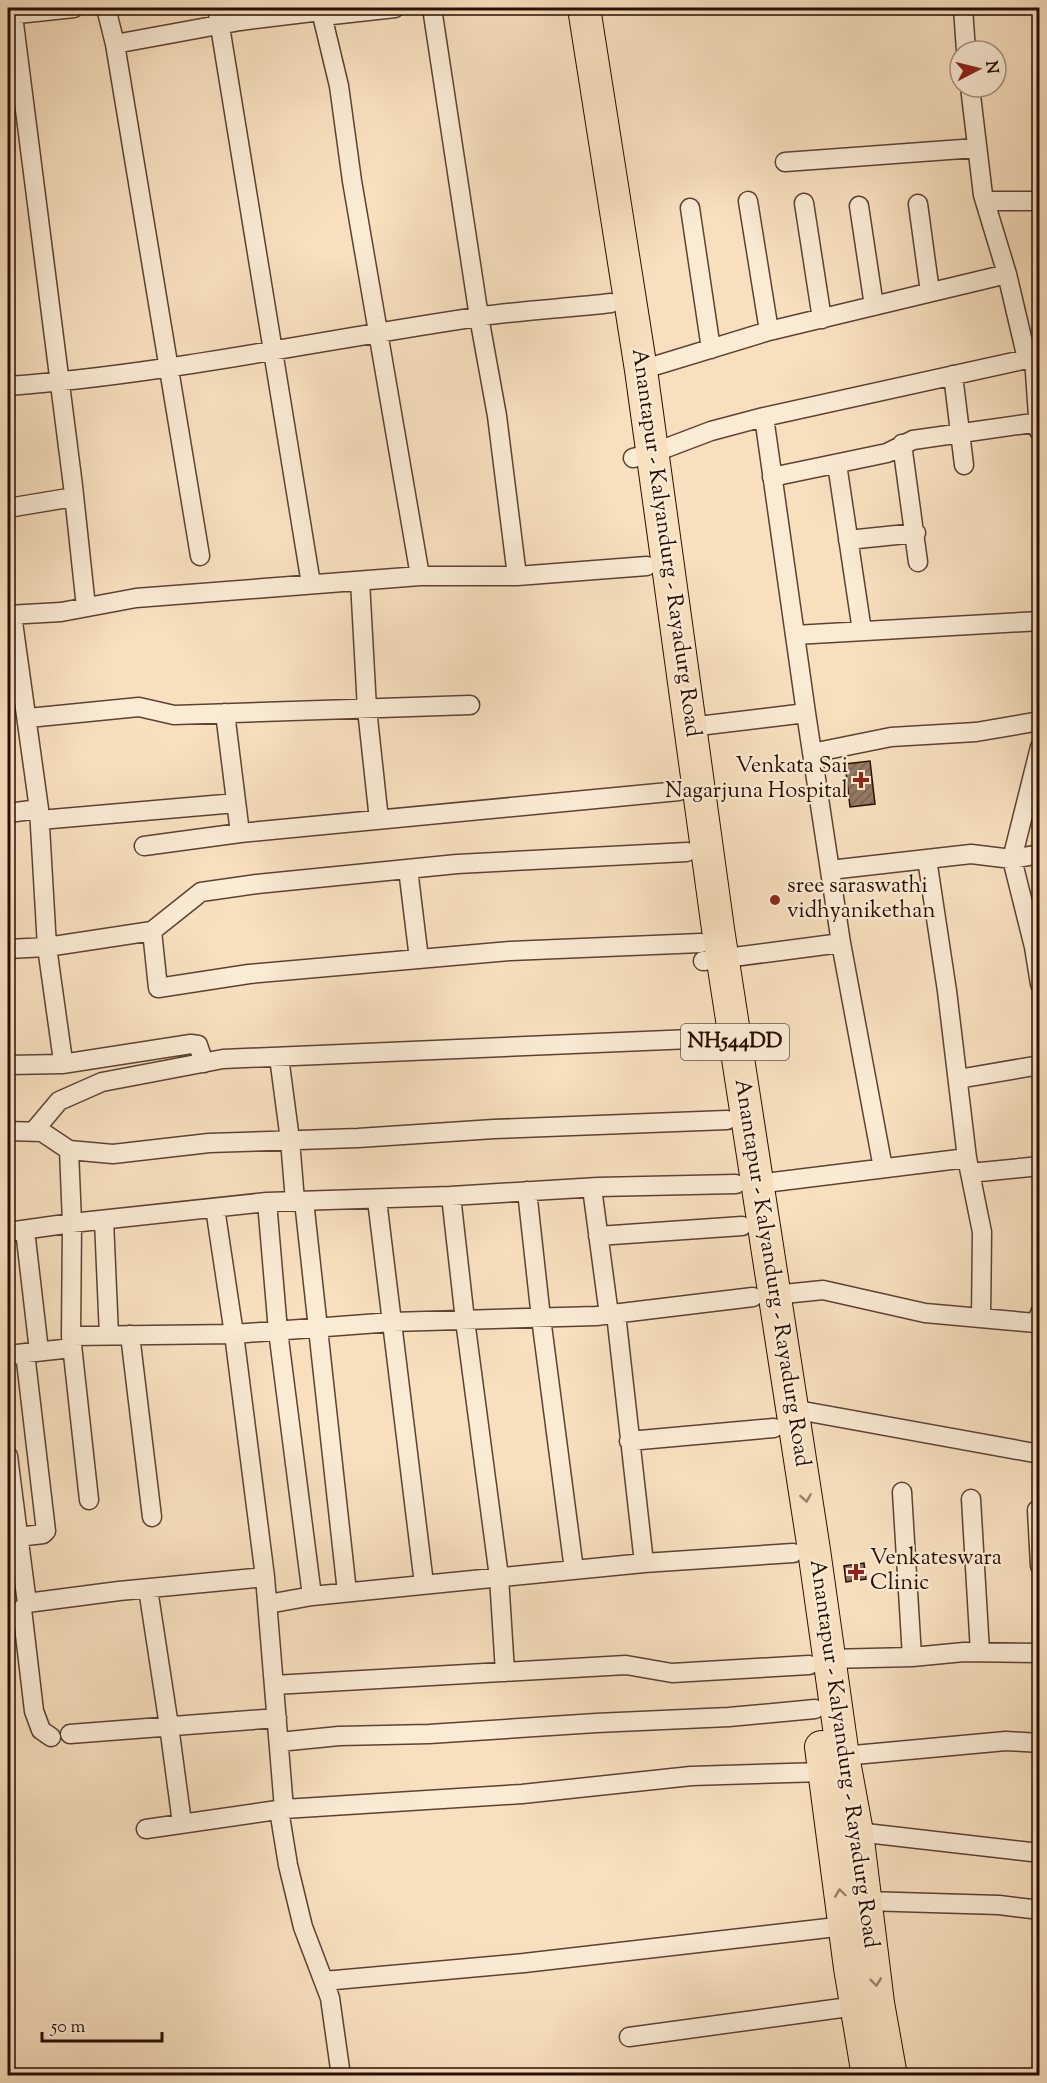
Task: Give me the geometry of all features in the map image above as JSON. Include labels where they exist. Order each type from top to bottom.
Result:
[{"type":"highway","name":"Anantapur - Kalyandurg - Rayadurg Road","points":[[566,8],[592,166],[611,303],[643,455],[690,727],[715,1038],[726,1120],[746,1184],[742,1226],[764,1296]]},
{"type":"highway","name":"Anantapur - Kalyandurg - Rayadurg Road","points":[[584,8],[641,370],[647,566],[687,852],[709,954],[764,1296],[819,1662],[833,1764],[845,1926],[868,2076]]},
{"type":"highway","name":"Anantapur - Kalyandurg - Rayadurg Road","points":[[783,1419],[793,1553],[819,1662],[815,1709],[856,1832],[878,2003],[891,2076]]},
{"type":"street","points":[[74,8],[11,13],[60,382],[86,607]]},
{"type":"street","points":[[105,8],[115,44],[200,556]]},
{"type":"street","points":[[115,44],[219,16],[394,8]]},
{"type":"street","points":[[432,8],[479,317],[497,416],[517,576]]},
{"type":"street","points":[[963,8],[965,39]]},
{"type":"street","points":[[322,12],[339,86],[352,181],[380,333],[420,576]]},
{"type":"street","points":[[219,16],[311,584]]},
{"type":"street","points":[[970,99],[985,201],[1034,358],[1040,432]]},
{"type":"street","points":[[785,162],[976,148]]},
{"type":"street","points":[[748,201],[769,331]]},
{"type":"street","points":[[985,201],[1040,201]]},
{"type":"street","points":[[804,203],[822,318]]},
{"type":"street","points":[[918,204],[930,292]]},
{"type":"street","points":[[859,206],[874,306]]},
{"type":"street","points":[[690,208],[711,349]]},
{"type":"street","points":[[641,370],[769,331],[1007,274]]},
{"type":"street","points":[[8,386],[60,382],[168,367],[479,317],[611,303]]},
{"type":"street","points":[[643,455],[711,431],[764,417],[1034,358]]},
{"type":"street","points":[[953,375],[964,465]]},
{"type":"street","points":[[764,417],[841,943],[883,1167]]},
{"type":"street","points":[[772,477],[887,453],[913,440],[1039,422]]},
{"type":"street","points":[[902,444],[916,533],[918,562]]},
{"type":"street","points":[[837,464],[862,631]]},
{"type":"street","points":[[8,507],[74,497]]},
{"type":"street","points":[[848,540],[916,533]]},
{"type":"street","points":[[62,1064],[47,948],[39,815],[28,718],[10,615],[61,612],[136,598],[311,584],[420,576],[517,576],[647,566]]},
{"type":"street","points":[[360,581],[368,709],[379,820]]},
{"type":"street","points":[[795,635],[1040,621]]},
{"type":"street","points":[[28,718],[139,707],[174,715],[470,705]]},
{"type":"street","points":[[225,713],[240,833]]},
{"type":"street","points":[[690,727],[806,713]]},
{"type":"street","points":[[812,753],[891,737],[976,732],[1040,721]]},
{"type":"street","points":[[1039,973],[1012,859],[1040,747]]},
{"type":"street","points":[[144,846],[240,833],[679,791]]},
{"type":"street","points":[[8,813],[39,815],[236,803]]},
{"type":"street","points":[[8,949],[47,948],[152,931],[201,892],[257,884],[468,864],[687,852]]},
{"type":"street","points":[[830,870],[972,854],[1012,859],[1040,854]]},
{"type":"street","points":[[927,859],[969,1165],[982,1232],[981,1318]]},
{"type":"street","points":[[408,869],[419,959]]},
{"type":"street","points":[[152,931],[158,988],[249,974],[510,951],[709,954],[841,943]]},
{"type":"street","points":[[33,1132],[60,1101],[102,1082],[224,1059],[715,1038]]},
{"type":"street","points":[[8,1065],[62,1064],[191,1044],[200,1048],[204,1063]]},
{"type":"street","points":[[279,1057],[318,1328],[346,1592]]},
{"type":"street","points":[[957,1079],[1040,1065]]},
{"type":"street","points":[[8,1131],[42,1132],[69,1150],[113,1154],[209,1143],[726,1120]]},
{"type":"street","points":[[69,1150],[72,1223],[72,1342],[89,1500]]},
{"type":"street","points":[[18,1538],[43,1534],[46,1531],[24,1353],[16,1231],[267,1202],[377,1200],[592,1188],[746,1184],[883,1167],[1040,1166]]},
{"type":"street","points":[[592,1188],[598,1236],[613,1314],[644,1563]]},
{"type":"street","points":[[527,1191],[574,1570]]},
{"type":"street","points":[[451,1196],[499,1577],[505,1672]]},
{"type":"street","points":[[377,1200],[424,1584]]},
{"type":"street","points":[[267,1202],[279,1331],[312,1596]]},
{"type":"street","points":[[215,1208],[234,1334],[265,1577],[288,1865],[303,1927],[330,1998],[341,2076]]},
{"type":"street","points":[[104,1220],[109,1336]]},
{"type":"street","points":[[598,1236],[742,1226]]},
{"type":"street","points":[[24,1353],[109,1336],[234,1334],[392,1322],[613,1314],[823,1290],[925,1313],[1038,1320]]},
{"type":"street","points":[[130,1335],[152,1517]]},
{"type":"street","points":[[630,1441],[783,1419],[1040,1454]]},
{"type":"street","points":[[8,1456],[12,1519],[18,1538],[19,1608],[34,1711],[41,1730],[51,1737]]},
{"type":"street","points":[[902,1492],[912,1657]]},
{"type":"street","points":[[971,1499],[980,1652]]},
{"type":"street","points":[[1037,1510],[1040,1566]]},
{"type":"street","points":[[267,1604],[312,1596],[424,1584],[644,1563],[793,1553]]},
{"type":"street","points":[[19,1608],[148,1589],[265,1577]]},
{"type":"street","points":[[148,1589],[170,1726],[182,1823]]},
{"type":"street","points":[[274,1685],[626,1665],[672,1673],[688,1673],[980,1652],[1040,1653]]},
{"type":"street","points":[[279,1742],[339,1736],[461,1732],[729,1717],[815,1709]]},
{"type":"street","points":[[70,1734],[277,1718]]},
{"type":"street","points":[[146,1829],[282,1810],[522,1794],[833,1764],[1006,1741],[1040,1743]]},
{"type":"street","points":[[856,1832],[1040,1853]]},
{"type":"street","points":[[866,1901],[999,1905],[1040,1910]]},
{"type":"street","points":[[324,1981],[524,1964],[845,1926]]},
{"type":"street","points":[[629,2037],[856,2006]]},
{"type":"building","points":[[870,761],[875,804],[850,807],[845,764]]},
{"type":"building","points":[[864,1563],[866,1579],[846,1582],[844,1566]]},
{"type":"place","name":"Venkata Sai Nagarjuna Hospital","points":[[861,780]]},
{"type":"place","name":"sree saraswathi vidhyanikethan","points":[[775,900]]},
{"type":"place","name":"Venkateswara Clinic","points":[[856,1572]]}]
